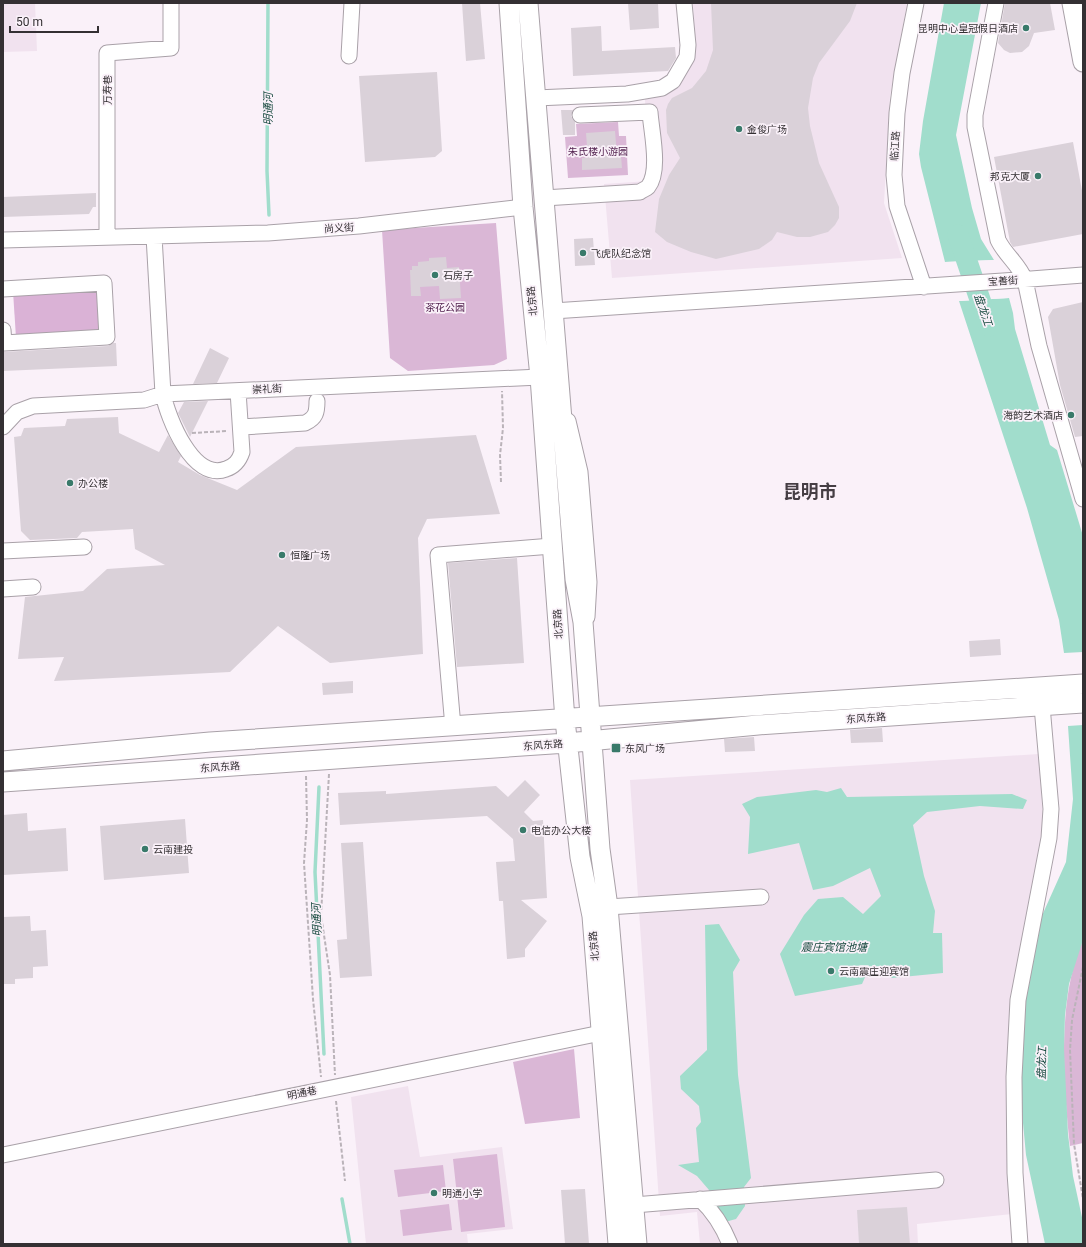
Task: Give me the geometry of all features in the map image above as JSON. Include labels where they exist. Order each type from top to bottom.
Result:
[{"type":"main road","name":"北京路","points":[[509,3],[523,207],[540,377],[567,743],[580,857],[592,916],[618,1244]]},
{"type":"main road","name":"北京路","points":[[528,3],[575,579],[583,622],[600,849],[608,907],[638,1244]]},
{"type":"main road","points":[[1072,3],[1083,62]]},
{"type":"main road","name":"东风东路","points":[[3,761],[210,742],[565,720],[589,717],[1083,684]]},
{"type":"main road","name":"东风东路","points":[[3,782],[567,743],[758,725],[1083,704]]},
{"type":"street","name":"万寿巷","points":[[107,236],[106,52],[171,48],[171,3]]},
{"type":"street","points":[[349,56],[352,3]]},
{"type":"street","points":[[536,98],[627,94],[662,88],[673,81],[687,57],[688,45],[684,3]]},
{"type":"street","name":"临江路","points":[[916,3],[902,72],[897,113],[894,175],[897,206],[924,287]]},
{"type":"street","points":[[996,3],[975,127],[998,240],[1003,250],[1022,271],[1021,280],[1083,499]]},
{"type":"street","points":[[544,198],[640,192],[648,187],[653,173],[655,150],[650,112],[580,115]]},
{"type":"street","name":"尚义街","points":[[3,240],[107,236],[268,233],[359,226],[523,207]]},
{"type":"street","points":[[154,236],[163,394],[169,418],[187,450],[196,461],[212,470],[218,471],[228,468],[237,463],[240,458],[243,447],[235,429],[238,391]]},
{"type":"street","name":"宝善街","points":[[554,311],[1083,275]]},
{"type":"street","points":[[3,289],[104,283],[107,337],[4,343],[3,330]]},
{"type":"street","name":"崇礼街","points":[[3,427],[17,412],[33,406],[144,400],[163,394],[540,377]]},
{"type":"street","points":[[235,429],[306,423],[315,417],[317,401]]},
{"type":"street","points":[[453,727],[438,554],[552,546]]},
{"type":"street","points":[[3,551],[84,547]]},
{"type":"street","points":[[3,589],[33,587]]},
{"type":"street","points":[[1020,1244],[1014,1173],[1014,1077],[1018,1000],[1049,838],[1051,808],[1042,706]]},
{"type":"street","points":[[608,907],[761,897]]},
{"type":"street","name":"明通巷","points":[[3,1155],[329,1087],[372,1086],[602,1033]]},
{"type":"street","points":[[634,1205],[747,1194],[936,1180]]},
{"type":"street","points":[[705,1199],[726,1233],[730,1244]]},
{"type":"path","points":[[501,378],[503,428],[500,455],[502,482]]},
{"type":"path","points":[[197,432],[235,429]]},
{"type":"path","points":[[328,760],[329,784],[322,915],[330,975],[329,1087]]},
{"type":"path","points":[[306,761],[305,788],[307,820],[304,862],[313,999],[344,1181]]},
{"type":"path","points":[[1083,967],[1072,1020],[1070,1050],[1074,1144],[1083,1199]]},
{"type":"shaded area","points":[[3,3],[35,3],[37,51],[3,52]]},
{"type":"shaded area","points":[[693,3],[907,3],[890,96],[884,203],[902,258],[612,278],[604,184],[649,181],[645,100],[653,86],[679,77],[690,58],[695,36]]},
{"type":"shaded area","points":[[101,286],[104,333],[16,338],[13,291]]},
{"type":"shaded area","name":"云南震庄迎宾馆","points":[[1039,754],[1044,838],[1012,1214],[917,1224],[918,1244],[700,1244],[697,1212],[660,1216],[630,780]]},
{"type":"shaded area","name":"明通小学","points":[[408,1086],[420,1157],[502,1147],[513,1229],[467,1234],[468,1244],[366,1244],[351,1097]]},
{"type":"green space","name":"朱氏楼小游园","points":[[618,122],[619,136],[626,136],[628,175],[568,178],[565,137],[577,136],[576,124]]},
{"type":"green space","name":"茶花公园","points":[[496,223],[507,359],[494,365],[408,371],[390,358],[382,230]]},
{"type":"green space","points":[[1083,940],[1083,1143],[1070,1146],[1065,1096],[1064,1042],[1069,988],[1075,963]]},
{"type":"green space","points":[[574,1049],[580,1118],[525,1124],[513,1062]]},
{"type":"green space","points":[[497,1154],[505,1227],[461,1232],[453,1159]]},
{"type":"green space","points":[[443,1165],[446,1191],[398,1197],[394,1170]]},
{"type":"green space","points":[[449,1204],[452,1230],[403,1236],[400,1210]]},
{"type":"water","points":[[944,3],[981,3],[956,135],[972,208],[981,239],[994,260],[945,262],[921,167],[919,154],[923,121]]},
{"type":"water","points":[[1009,298],[1015,329],[1050,445],[1057,450],[1083,536],[1083,652],[1064,653],[1059,620],[1027,508],[959,301]]},
{"type":"water","points":[[1083,725],[1083,940],[1069,984],[1065,1015],[1064,1048],[1068,1134],[1073,1176],[1083,1222],[1083,1244],[1045,1244],[1026,1155],[1020,1091],[1021,999],[1040,920],[1066,862],[1073,799],[1068,726]]},
{"type":"water","name":"震庄宾馆池塘","points":[[841,788],[847,797],[1012,794],[1027,800],[1023,809],[980,806],[927,812],[913,825],[924,876],[935,911],[933,933],[942,933],[943,973],[892,978],[888,976],[887,969],[867,973],[862,984],[795,996],[780,954],[804,915],[818,899],[843,897],[863,914],[881,896],[870,868],[833,886],[813,890],[799,843],[748,854],[750,817],[742,804],[757,797],[816,790],[827,792]]},
{"type":"water","points":[[719,924],[740,960],[733,972],[738,1075],[751,1178],[744,1187],[745,1206],[736,1219],[725,1222],[714,1206],[709,1190],[697,1176],[678,1165],[699,1162],[696,1128],[701,1122],[699,1106],[681,1089],[680,1076],[707,1050],[705,925]]},
{"type":"pier","points":[[994,260],[995,262],[945,264],[945,262]]},
{"type":"pier","points":[[1008,296],[1009,298],[959,301],[958,299]]},
{"type":"building","points":[[462,3],[480,3],[485,59],[466,61]]},
{"type":"building","points":[[628,3],[658,3],[659,28],[630,30]]},
{"type":"building","name":"金俊广场","points":[[711,3],[857,3],[850,21],[819,63],[813,78],[808,108],[810,126],[819,163],[839,207],[839,218],[828,232],[810,237],[797,237],[777,232],[772,240],[759,249],[716,259],[691,252],[667,242],[655,232],[659,199],[669,175],[680,158],[667,133],[666,110],[672,98],[692,88],[706,71],[713,50]]},
{"type":"building","name":"昆明中心皇冠假日酒店","points":[[1005,3],[1050,3],[1055,30],[1034,33],[1029,46],[1022,52],[1010,53],[1004,50],[998,43]]},
{"type":"building","points":[[601,26],[602,51],[675,47],[676,58],[668,71],[573,76],[571,28]]},
{"type":"building","points":[[437,72],[442,151],[435,157],[365,162],[359,76]]},
{"type":"building","points":[[561,110],[573,110],[571,116],[575,122],[575,135],[563,135]]},
{"type":"building","points":[[615,131],[617,156],[621,156],[622,168],[582,170],[582,158],[588,158],[586,133]]},
{"type":"building","name":"邦克大厦","points":[[1073,142],[1083,196],[1083,234],[1013,247],[1010,242],[994,157]]},
{"type":"building","points":[[96,193],[96,207],[93,207],[89,214],[3,217],[3,197]]},
{"type":"building","points":[[593,238],[595,265],[575,266],[574,239]]},
{"type":"building","name":"石房子","points":[[446,257],[447,268],[459,267],[461,298],[440,299],[439,286],[420,287],[421,296],[411,296],[410,270],[412,270],[412,266],[418,266],[418,262],[429,261],[429,258]]},
{"type":"building","points":[[1083,302],[1083,436],[1075,437],[1060,385],[1048,317],[1053,309]]},
{"type":"building","points":[[116,343],[117,366],[3,371],[3,352],[108,346]]},
{"type":"building","points":[[210,348],[229,358],[217,383],[193,384]]},
{"type":"building","points":[[208,401],[190,437],[178,413],[184,402]]},
{"type":"building","name":"恒隆广场","points":[[118,417],[119,433],[159,452],[168,435],[181,456],[178,462],[200,475],[237,490],[296,447],[476,435],[500,514],[427,519],[418,538],[423,654],[330,663],[278,626],[230,672],[54,681],[64,657],[18,659],[25,597],[83,591],[107,569],[165,565],[135,549],[133,529],[82,532],[77,538],[30,540],[21,531],[14,437],[21,436],[24,428],[65,426],[67,419]]},
{"type":"building","points":[[517,558],[524,663],[457,667],[448,563]]},
{"type":"building","points":[[1000,639],[1001,655],[970,657],[969,641]]},
{"type":"building","points":[[353,681],[353,693],[323,695],[322,683]]},
{"type":"building","points":[[882,728],[883,742],[851,743],[850,730]]},
{"type":"building","points":[[754,737],[755,751],[725,752],[724,739]]},
{"type":"building","points":[[525,780],[540,795],[524,812],[533,821],[543,820],[547,898],[521,900],[547,921],[525,949],[525,957],[507,959],[503,901],[499,901],[496,862],[515,861],[513,839],[487,816],[340,825],[338,793],[386,791],[386,794],[496,786],[508,797]]},
{"type":"building","points":[[27,813],[28,831],[66,828],[68,871],[3,875],[3,815]]},
{"type":"building","name":"云南建投","points":[[185,819],[189,873],[104,880],[100,826]]},
{"type":"building","points":[[363,842],[372,976],[340,978],[337,940],[347,939],[341,843]]},
{"type":"building","points":[[30,916],[31,931],[46,930],[48,966],[33,967],[33,978],[15,979],[15,984],[3,984],[3,917]]},
{"type":"building","points":[[585,1189],[589,1244],[565,1244],[561,1190]]},
{"type":"building","points":[[907,1207],[910,1244],[859,1244],[857,1210]]},
{"type":"waterway","name":"明通河","points":[[268,3],[267,171],[269,215]]},
{"type":"waterway","name":"盘龙江","points":[[958,235],[989,326]]},
{"type":"waterway","name":"明通河","points":[[319,787],[315,872],[324,1054]]},
{"type":"waterway","name":"明通河","points":[[342,1199],[350,1244]]},
{"type":"place","name":"昆明中心皇冠假日酒店","points":[[1026,28]]},
{"type":"place","name":"金俊广场","points":[[739,129]]},
{"type":"place","name":"邦克大厦","points":[[1038,176]]},
{"type":"place","name":"飞虎队纪念馆","points":[[583,253]]},
{"type":"place","name":"石房子","points":[[435,275]]},
{"type":"place","name":"海韵艺术酒店","points":[[1071,415]]},
{"type":"place","name":"办公楼","points":[[70,483]]},
{"type":"place","name":"恒隆广场","points":[[282,555]]},
{"type":"place","name":"东风广场","points":[[616,748]]},
{"type":"place","name":"电信办公大楼","points":[[523,830]]},
{"type":"place","name":"云南建投","points":[[145,849]]},
{"type":"place","name":"云南震庄迎宾馆","points":[[831,971]]},
{"type":"place","name":"明通小学","points":[[434,1193]]},
{"type":"district","name":"昆明市","points":[[810,491]]}]
